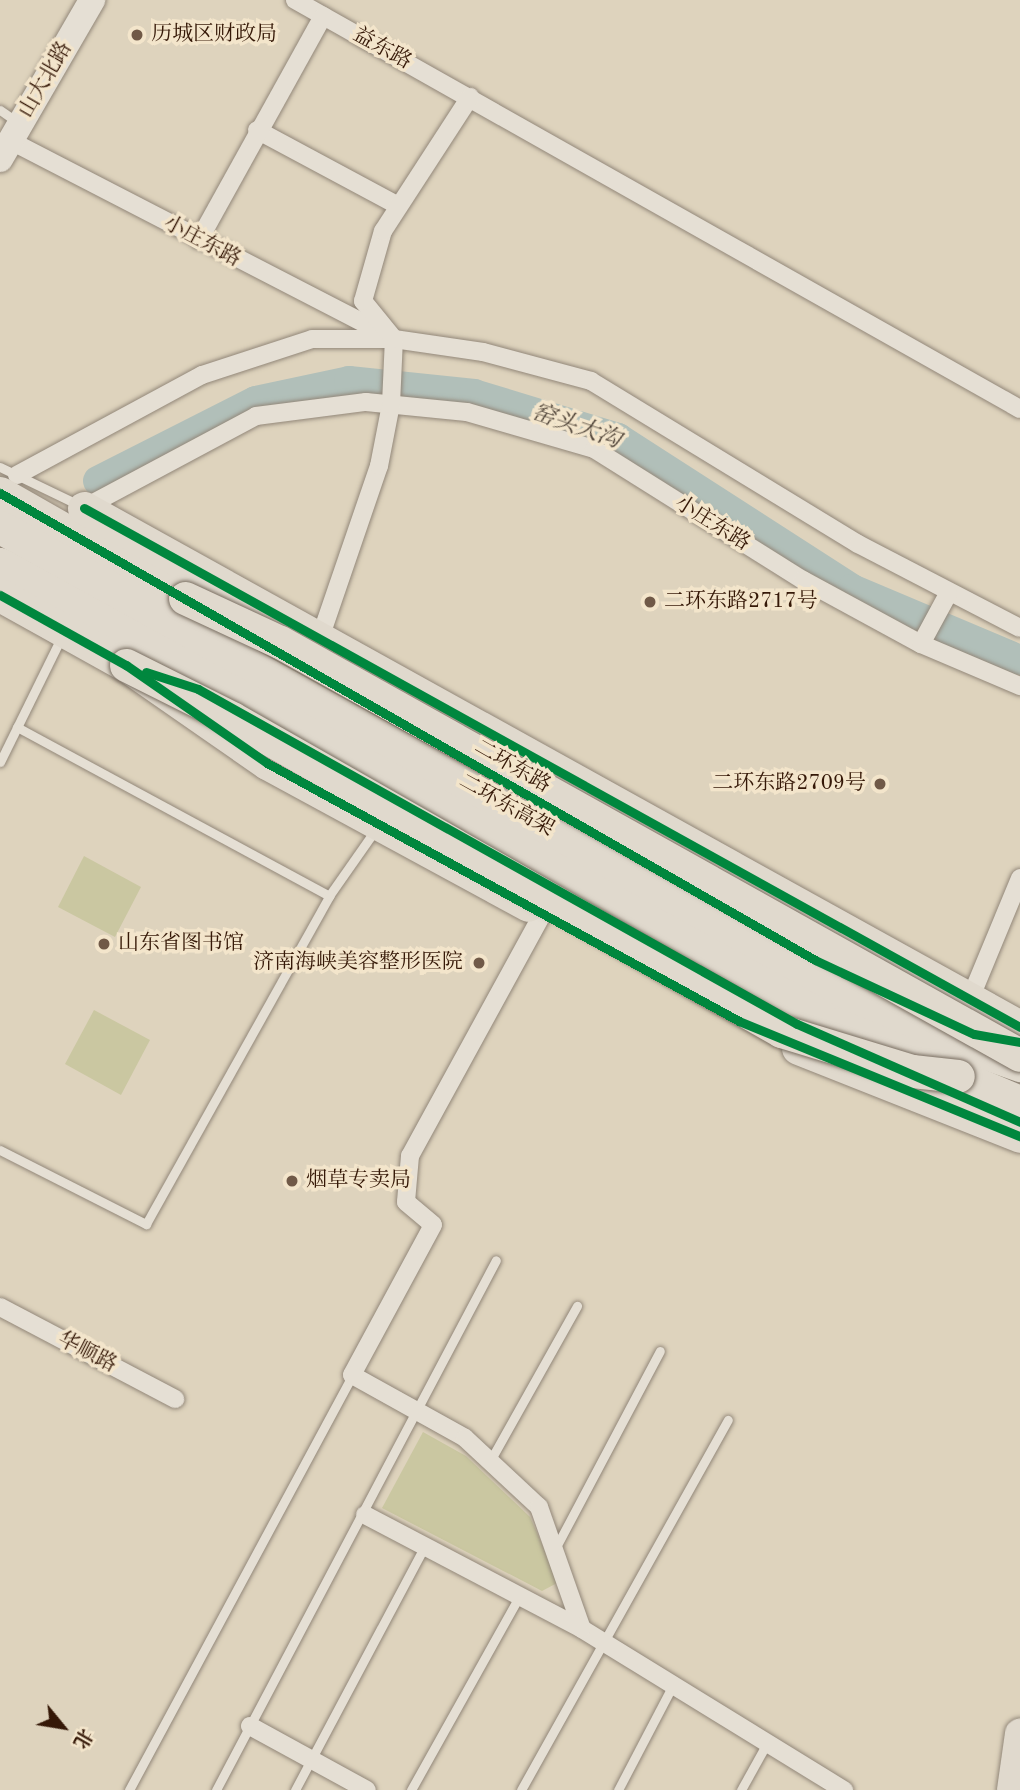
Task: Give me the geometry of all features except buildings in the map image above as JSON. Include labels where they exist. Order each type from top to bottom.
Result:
[{"type":"highway","name":"二环东路","points":[[8,484],[320,638],[1020,1027]]},
{"type":"highway","name":"二环东路","points":[[84,523],[115,552],[186,598],[815,960],[974,1034],[1020,1042]]},
{"type":"highway","name":"二环东高架","points":[[0,527],[892,1020],[1020,1065]]},
{"type":"highway","name":"二环东高架","points":[[0,564],[836,1024],[1020,1102]]},
{"type":"highway","points":[[0,595],[126,665],[232,718],[781,1031],[912,1071],[958,1076]]},
{"type":"highway","points":[[186,598],[280,642],[1020,1055]]},
{"type":"highway","points":[[126,665],[267,763],[739,1021],[1020,1136]]},
{"type":"highway","points":[[126,665],[198,689],[797,1024],[1020,1122]]},
{"type":"main road","name":"山大北路","points":[[5,136],[83,0]]},
{"type":"main road","name":"山大北路","points":[[5,136],[92,0]]},
{"type":"main road","points":[[1012,1790],[1020,1734]]},
{"type":"street","name":"益东路","points":[[295,0],[1020,409]]},
{"type":"street","points":[[199,240],[257,130],[324,16]]},
{"type":"street","points":[[320,638],[379,466],[391,404],[394,340],[363,301],[383,231],[470,97]]},
{"type":"street","points":[[257,130],[399,206]]},
{"type":"street","name":"小庄东路","points":[[5,136],[394,340]]},
{"type":"street","points":[[8,484],[202,375],[312,339],[394,340],[483,352],[592,381],[944,601],[1020,628]]},
{"type":"street","name":"小庄东路","points":[[84,523],[256,416],[391,404],[467,412],[594,449],[803,580],[1020,686]]},
{"type":"street","points":[[923,640],[944,601]]},
{"type":"street","points":[[970,999],[1020,878]]},
{"type":"street","points":[[543,914],[410,1156],[406,1202],[433,1225],[352,1375],[465,1438],[539,1507],[582,1629]]},
{"type":"street","name":"华顺路","points":[[0,1307],[175,1399]]},
{"type":"street","points":[[365,1514],[521,1593],[836,1788]]},
{"type":"street","points":[[250,1726],[367,1790]]},
{"type":"lane","points":[[0,467],[8,484]]},
{"type":"lane","points":[[0,762],[65,631]]},
{"type":"lane","points":[[17,727],[328,896]]},
{"type":"lane","points":[[0,1150],[146,1224],[328,896],[379,823]]},
{"type":"lane","points":[[216,1790],[365,1514],[496,1260]]},
{"type":"lane","points":[[490,1461],[577,1306]]},
{"type":"lane","points":[[555,1549],[660,1351]]},
{"type":"lane","points":[[129,1790],[352,1375]]},
{"type":"lane","points":[[521,1790],[728,1420]]},
{"type":"lane","points":[[295,1790],[426,1545]]},
{"type":"lane","points":[[411,1790],[521,1593]]},
{"type":"lane","points":[[618,1790],[673,1685]]},
{"type":"lane","points":[[741,1790],[767,1743]]},
{"type":"shaded area","points":[[84,856],[141,887],[115,937],[58,907]]},
{"type":"shaded area","points":[[94,1010],[150,1040],[121,1095],[65,1064]]},
{"type":"shaded area","points":[[423,1432],[466,1456],[530,1517],[559,1582],[542,1591],[382,1508]]},
{"type":"waterway","name":"窑头大沟","points":[[98,481],[256,401],[349,381],[474,394],[618,438],[852,589],[1020,660]]},
{"type":"cycle path","points":[[0,493],[815,960],[974,1034],[1020,1042]]},
{"type":"cycle path","points":[[84,508],[1020,1027]]},
{"type":"cycle path","points":[[0,595],[126,665],[267,763],[739,1021],[1020,1136]]},
{"type":"cycle path","points":[[146,672],[198,689],[797,1024],[1020,1122]]},
{"type":"place","name":"历城区财政局","points":[[137,35]]},
{"type":"place","name":"二环东路2717号","points":[[650,602]]},
{"type":"place","name":"二环东路2709号","points":[[880,784]]},
{"type":"place","name":"山东省图书馆","points":[[104,944]]},
{"type":"place","name":"济南海峡美容整形医院","points":[[479,963]]},
{"type":"place","name":"烟草专卖局","points":[[292,1181]]}]
